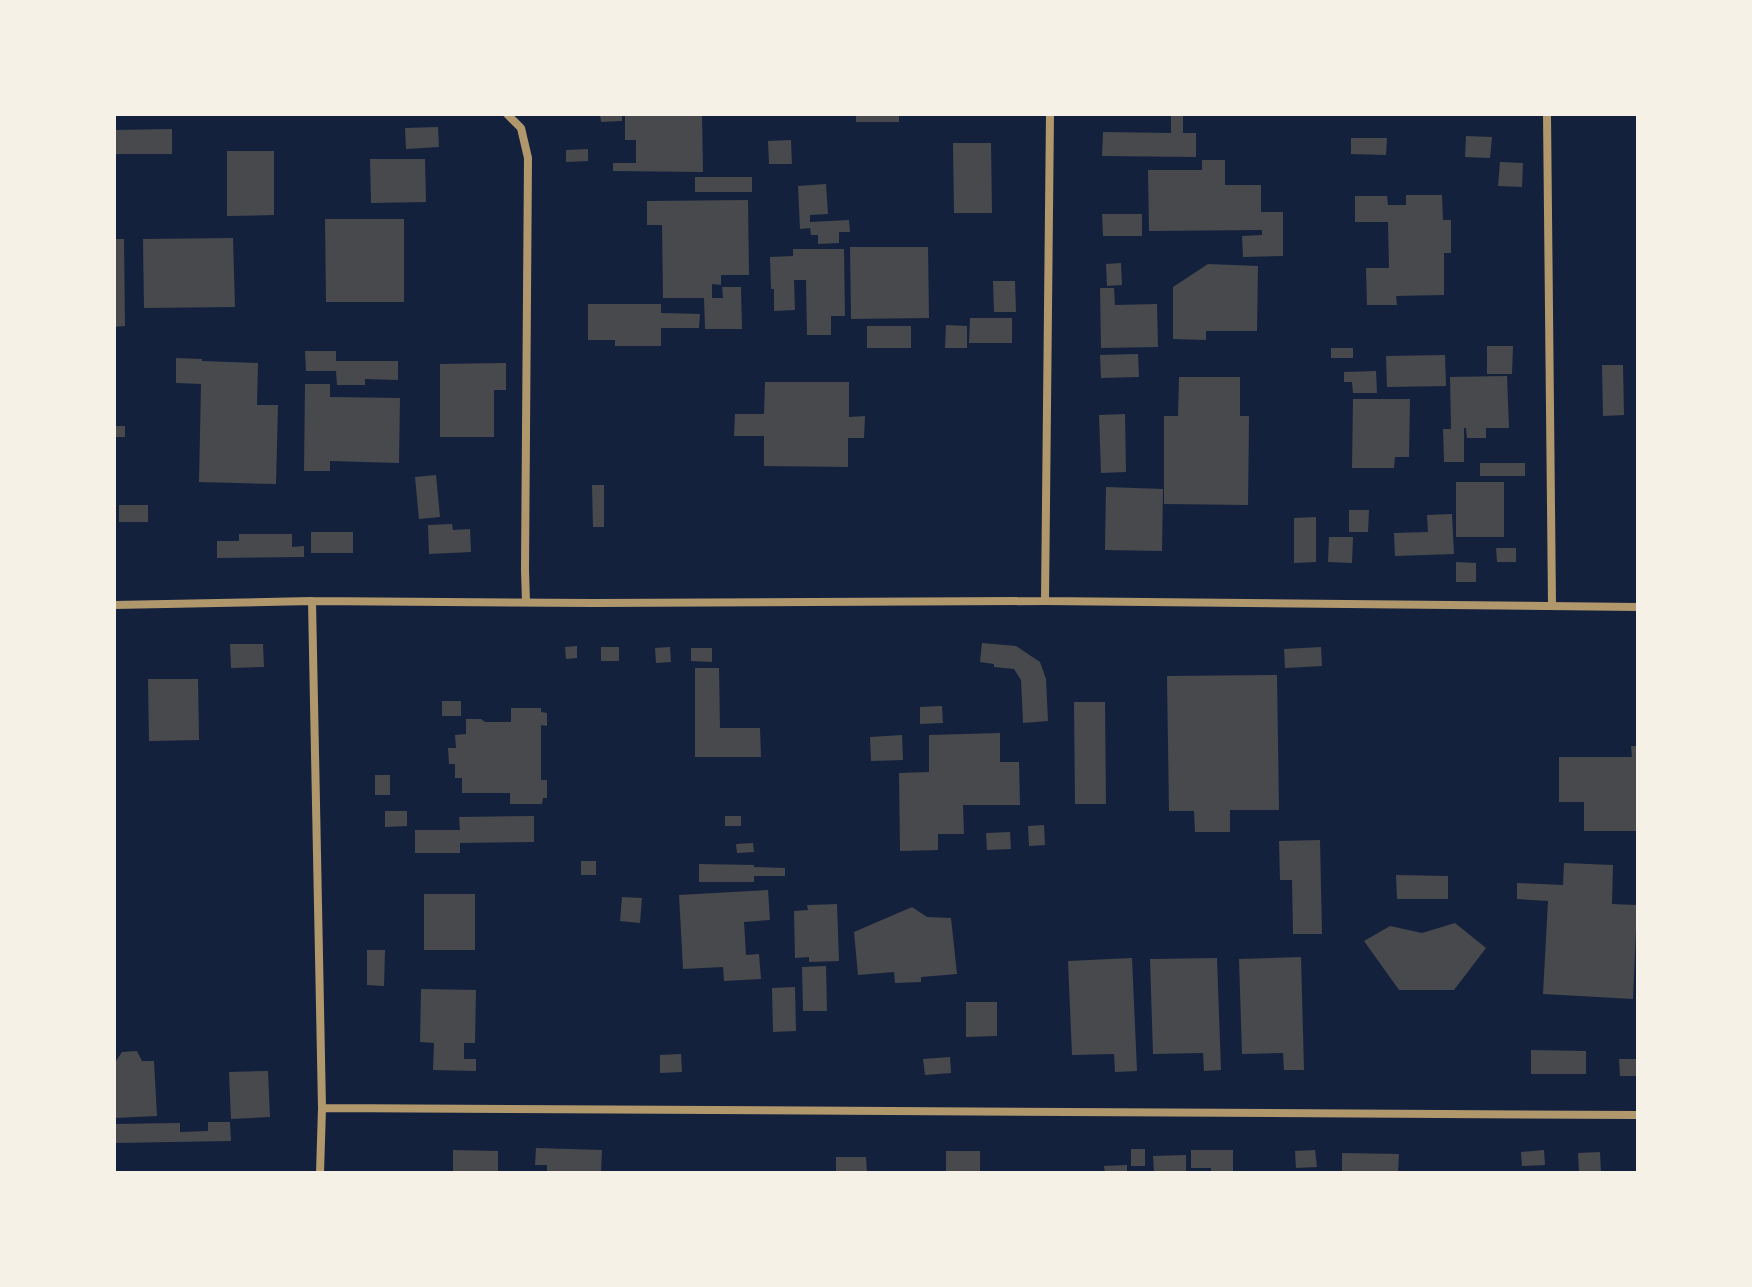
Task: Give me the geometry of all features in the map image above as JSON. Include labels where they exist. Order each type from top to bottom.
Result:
[{"type":"street","points":[[507,114],[521,128],[528,158],[526,602]]},
{"type":"street","points":[[1045,601],[1050,114]]},
{"type":"street","points":[[1547,114],[1552,605]]},
{"type":"street","points":[[312,601],[322,1108],[320,1173]]},
{"type":"street","points":[[114,605],[312,601],[1045,601],[1638,607]]},
{"type":"street","points":[[322,1108],[1638,1115]]},
{"type":"building","points":[[600,114],[622,114],[622,121],[601,122]]},
{"type":"building","points":[[856,114],[899,114],[899,122],[856,122]]},
{"type":"building","points":[[1171,114],[1183,114],[1183,133],[1196,133],[1196,157],[1102,156],[1103,132],[1171,133]]},
{"type":"building","points":[[625,116],[702,116],[703,172],[613,171],[613,163],[636,163],[636,140],[625,140]]},
{"type":"building","points":[[438,127],[439,147],[406,149],[405,128]]},
{"type":"building","points":[[172,129],[172,154],[114,154],[114,130]]},
{"type":"building","points":[[1466,136],[1492,137],[1490,158],[1465,157]]},
{"type":"building","points":[[1351,138],[1387,138],[1386,155],[1351,154]]},
{"type":"building","points":[[791,140],[792,164],[769,164],[768,141]]},
{"type":"building","points":[[953,143],[991,143],[992,213],[954,213]]},
{"type":"building","points":[[588,149],[588,161],[566,162],[566,150]]},
{"type":"building","points":[[227,151],[274,151],[274,215],[227,216]]},
{"type":"building","points":[[370,159],[425,159],[426,202],[371,203]]},
{"type":"building","points":[[1202,160],[1225,160],[1225,185],[1261,185],[1261,212],[1283,212],[1283,256],[1243,257],[1242,236],[1262,235],[1262,230],[1149,231],[1148,170],[1202,170]]},
{"type":"building","points":[[1500,162],[1523,163],[1522,187],[1498,186]]},
{"type":"building","points":[[695,177],[752,177],[752,192],[695,192]]},
{"type":"building","points":[[826,184],[828,214],[810,215],[810,222],[849,220],[850,232],[839,232],[839,243],[818,244],[818,235],[811,235],[810,228],[800,229],[798,186]]},
{"type":"building","points":[[1406,195],[1442,195],[1443,220],[1451,220],[1451,253],[1444,253],[1444,295],[1396,296],[1397,305],[1367,305],[1366,268],[1389,268],[1388,222],[1355,222],[1355,196],[1387,196],[1388,205],[1406,205]]},
{"type":"building","points":[[748,200],[749,275],[721,275],[721,285],[712,284],[712,298],[723,298],[722,287],[741,287],[742,329],[705,329],[704,298],[663,298],[662,225],[647,225],[647,201]]},
{"type":"building","points":[[1102,214],[1142,214],[1142,236],[1103,236]]},
{"type":"building","points":[[325,219],[404,219],[404,302],[326,302]]},
{"type":"building","points":[[233,238],[235,307],[144,308],[143,239]]},
{"type":"building","points":[[114,239],[124,239],[125,326],[114,327]]},
{"type":"building","points":[[850,247],[928,247],[929,318],[851,319]]},
{"type":"building","points":[[793,249],[844,249],[845,316],[831,316],[831,335],[807,335],[806,280],[794,280],[795,310],[774,311],[770,257],[793,256]]},
{"type":"building","points":[[1121,263],[1122,285],[1107,286],[1106,264]]},
{"type":"building","points":[[1208,264],[1258,266],[1257,331],[1206,331],[1206,340],[1173,339],[1173,287]]},
{"type":"building","points":[[993,281],[1015,281],[1016,312],[994,312]]},
{"type":"building","points":[[1100,288],[1114,288],[1115,305],[1157,304],[1158,347],[1101,348]]},
{"type":"building","points":[[588,304],[661,304],[661,313],[700,314],[699,328],[661,328],[661,346],[615,346],[615,340],[588,340]]},
{"type":"building","points":[[970,318],[1012,318],[1012,343],[969,343]]},
{"type":"building","points":[[946,325],[967,326],[967,348],[945,348]]},
{"type":"building","points":[[867,326],[911,326],[911,348],[867,348]]},
{"type":"building","points":[[1487,346],[1513,346],[1512,374],[1487,374]]},
{"type":"building","points":[[1331,348],[1353,348],[1353,358],[1331,358]]},
{"type":"building","points":[[305,351],[336,351],[336,361],[398,361],[398,380],[365,379],[365,385],[337,385],[336,371],[306,371]]},
{"type":"building","points":[[1138,354],[1139,377],[1101,378],[1100,355]]},
{"type":"building","points":[[1445,355],[1446,386],[1387,387],[1386,356]]},
{"type":"building","points":[[176,358],[258,363],[257,405],[278,405],[276,484],[199,482],[201,384],[176,383]]},
{"type":"building","points":[[506,363],[506,390],[494,390],[494,437],[440,437],[440,364]]},
{"type":"building","points":[[1602,365],[1623,365],[1624,415],[1603,416]]},
{"type":"building","points":[[1376,371],[1377,393],[1353,393],[1352,382],[1344,382],[1344,372]]},
{"type":"building","points":[[1507,376],[1509,428],[1486,428],[1486,438],[1467,438],[1464,428],[1464,462],[1444,462],[1443,429],[1451,429],[1450,377]]},
{"type":"building","points":[[1179,377],[1240,377],[1240,416],[1249,416],[1248,505],[1164,504],[1164,416],[1178,416]]},
{"type":"building","points":[[765,382],[849,382],[849,417],[865,416],[864,438],[848,438],[848,467],[764,466],[764,436],[734,436],[735,414],[764,414]]},
{"type":"building","points":[[305,384],[330,384],[330,397],[400,398],[399,463],[330,461],[330,471],[304,471]]},
{"type":"building","points":[[1353,399],[1410,399],[1409,457],[1395,457],[1394,468],[1352,468]]},
{"type":"building","points":[[1125,414],[1126,472],[1101,473],[1099,415]]},
{"type":"building","points":[[114,426],[125,426],[125,437],[114,437]]},
{"type":"building","points":[[1480,463],[1525,463],[1525,476],[1480,476]]},
{"type":"building","points":[[436,475],[440,517],[419,519],[415,477]]},
{"type":"building","points":[[1456,482],[1504,482],[1504,537],[1456,537]]},
{"type":"building","points":[[592,485],[604,485],[604,527],[593,527]]},
{"type":"building","points":[[1106,487],[1163,489],[1162,551],[1105,550]]},
{"type":"building","points":[[119,505],[148,505],[148,522],[119,522]]},
{"type":"building","points":[[1349,510],[1369,510],[1368,532],[1349,532]]},
{"type":"building","points":[[1452,514],[1454,554],[1395,556],[1394,533],[1428,532],[1427,515]]},
{"type":"building","points":[[1316,517],[1316,562],[1294,563],[1294,518]]},
{"type":"building","points":[[452,524],[453,530],[470,529],[471,552],[429,554],[428,525]]},
{"type":"building","points":[[311,532],[353,532],[353,553],[311,553]]},
{"type":"building","points":[[239,534],[292,534],[292,547],[304,546],[304,557],[217,558],[217,541],[239,541]]},
{"type":"building","points":[[1329,537],[1353,537],[1352,563],[1328,562]]},
{"type":"building","points":[[1496,548],[1516,548],[1516,562],[1497,562]]},
{"type":"building","points":[[1456,562],[1476,563],[1476,582],[1456,582]]},
{"type":"building","points":[[982,643],[1016,646],[1040,662],[1046,679],[1048,721],[1023,723],[1021,680],[1014,669],[980,662]]},
{"type":"building","points":[[230,644],[263,644],[264,667],[231,668]]},
{"type":"building","points":[[577,646],[577,658],[566,659],[565,647]]},
{"type":"building","points":[[601,647],[619,647],[619,661],[601,661]]},
{"type":"building","points":[[670,647],[671,662],[656,663],[655,648]]},
{"type":"building","points":[[1321,647],[1322,666],[1285,668],[1284,649]]},
{"type":"building","points":[[691,648],[712,648],[712,662],[691,661]]},
{"type":"building","points":[[695,668],[719,668],[720,728],[760,728],[761,757],[695,757]]},
{"type":"building","points":[[1277,675],[1279,810],[1230,810],[1230,832],[1195,832],[1194,811],[1169,811],[1167,676]]},
{"type":"building","points":[[148,679],[198,679],[199,740],[149,741]]},
{"type":"building","points":[[442,701],[461,701],[461,716],[442,716]]},
{"type":"building","points":[[1074,702],[1105,702],[1106,804],[1075,804]]},
{"type":"building","points":[[942,706],[943,723],[920,724],[920,707]]},
{"type":"building","points":[[511,708],[541,708],[541,712],[547,713],[547,726],[541,725],[541,780],[547,780],[547,798],[543,798],[542,804],[510,804],[510,793],[462,793],[462,778],[455,778],[455,764],[449,764],[448,748],[456,748],[455,735],[466,734],[466,719],[511,722]]},
{"type":"building","points":[[1000,733],[1000,762],[1019,762],[1020,805],[963,805],[964,834],[938,834],[938,850],[900,851],[899,773],[929,772],[929,735]]},
{"type":"building","points":[[902,735],[903,760],[871,761],[870,737]]},
{"type":"building","points":[[1631,746],[1638,746],[1638,831],[1584,831],[1584,802],[1559,802],[1559,757],[1632,757]]},
{"type":"building","points":[[375,775],[390,775],[390,795],[375,795]]},
{"type":"building","points":[[385,811],[407,811],[407,826],[385,827]]},
{"type":"building","points":[[534,816],[534,842],[460,843],[460,853],[415,853],[415,830],[460,830],[459,817]]},
{"type":"building","points":[[725,816],[741,816],[741,826],[725,826]]},
{"type":"building","points":[[1044,825],[1045,845],[1029,846],[1028,826]]},
{"type":"building","points":[[1010,832],[1011,849],[987,850],[986,833]]},
{"type":"building","points":[[1320,840],[1322,934],[1293,934],[1292,880],[1280,880],[1279,841]]},
{"type":"building","points":[[753,843],[754,852],[737,853],[736,844]]},
{"type":"building","points":[[581,861],[596,861],[596,875],[581,875]]},
{"type":"building","points":[[1564,863],[1613,865],[1612,904],[1637,905],[1633,999],[1543,994],[1548,901],[1517,899],[1517,883],[1563,885]]},
{"type":"building","points":[[699,864],[785,868],[785,876],[754,876],[754,882],[699,882]]},
{"type":"building","points":[[1396,875],[1448,876],[1448,899],[1397,899]]},
{"type":"building","points":[[768,890],[770,920],[744,922],[746,955],[759,954],[761,979],[724,981],[723,967],[683,969],[679,895]]},
{"type":"building","points":[[424,894],[475,894],[475,950],[424,950]]},
{"type":"building","points":[[622,897],[642,898],[640,923],[620,921]]},
{"type":"building","points":[[837,904],[839,961],[809,962],[809,957],[795,958],[794,911],[808,910],[807,905]]},
{"type":"building","points":[[912,907],[927,917],[951,918],[957,974],[921,977],[921,982],[895,983],[894,972],[858,975],[854,932]]},
{"type":"building","points":[[1455,923],[1486,948],[1454,990],[1399,990],[1364,941],[1390,926],[1422,933]]},
{"type":"building","points":[[367,950],[385,950],[384,986],[367,985]]},
{"type":"building","points":[[1301,957],[1304,1070],[1284,1070],[1283,1053],[1242,1054],[1239,959]]},
{"type":"building","points":[[1132,958],[1137,1071],[1115,1072],[1114,1054],[1072,1055],[1068,961]]},
{"type":"building","points":[[1217,958],[1221,1070],[1204,1071],[1203,1053],[1153,1054],[1150,959]]},
{"type":"building","points":[[826,966],[827,1011],[803,1011],[802,967]]},
{"type":"building","points":[[795,987],[796,1031],[773,1032],[772,988]]},
{"type":"building","points":[[421,989],[476,990],[475,1043],[464,1043],[464,1059],[476,1059],[476,1071],[433,1070],[434,1043],[420,1042]]},
{"type":"building","points":[[966,1002],[997,1002],[997,1036],[966,1037]]},
{"type":"building","points":[[1531,1050],[1586,1051],[1586,1074],[1531,1074]]},
{"type":"building","points":[[137,1051],[142,1061],[154,1061],[157,1116],[114,1118],[114,1061],[122,1052]]},
{"type":"building","points":[[681,1054],[682,1072],[660,1073],[660,1055]]},
{"type":"building","points":[[950,1057],[951,1073],[925,1075],[923,1059]]},
{"type":"building","points":[[1619,1059],[1638,1059],[1638,1076],[1620,1076]]},
{"type":"building","points":[[268,1071],[270,1117],[231,1119],[229,1072]]},
{"type":"building","points":[[208,1122],[230,1122],[231,1141],[114,1143],[114,1124],[180,1123],[180,1132],[208,1131]]},
{"type":"building","points":[[536,1148],[602,1150],[601,1173],[547,1173],[547,1165],[535,1165]]},
{"type":"building","points":[[1131,1149],[1145,1149],[1145,1166],[1131,1166]]},
{"type":"building","points":[[453,1150],[498,1151],[498,1172],[453,1171]]},
{"type":"building","points":[[1191,1150],[1233,1150],[1233,1173],[1211,1173],[1211,1168],[1191,1168]]},
{"type":"building","points":[[1315,1150],[1317,1167],[1296,1168],[1295,1151]]},
{"type":"building","points":[[1544,1150],[1545,1165],[1522,1166],[1521,1152]]},
{"type":"building","points":[[946,1151],[980,1151],[980,1171],[946,1171]]},
{"type":"building","points":[[1600,1152],[1601,1173],[1579,1173],[1578,1153]]},
{"type":"building","points":[[1342,1153],[1399,1154],[1398,1173],[1342,1172]]},
{"type":"building","points":[[1186,1155],[1186,1173],[1154,1173],[1153,1156]]},
{"type":"building","points":[[836,1157],[866,1157],[867,1173],[836,1173]]},
{"type":"building","points":[[1127,1165],[1127,1173],[1105,1173],[1104,1166]]}]
